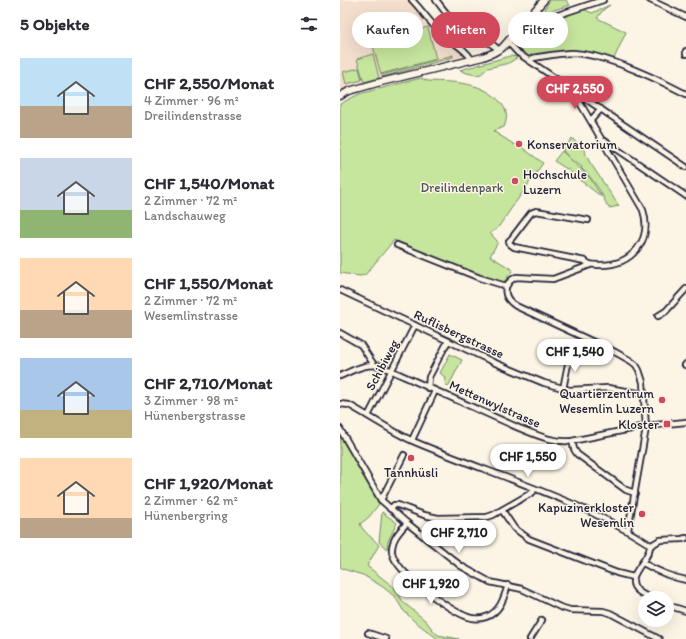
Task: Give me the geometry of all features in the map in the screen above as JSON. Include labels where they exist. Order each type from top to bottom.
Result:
[{"type":"main road","points":[[534,12],[544,0]]},
{"type":"main road","points":[[340,96],[377,83],[483,57],[498,50],[508,42]]},
{"type":"street","points":[[412,0],[441,33],[464,49],[472,60]]},
{"type":"street","points":[[436,0],[453,23],[472,36],[496,46],[498,50]]},
{"type":"street","points":[[567,12],[603,0]]},
{"type":"street","points":[[650,0],[686,17]]},
{"type":"street","points":[[513,48],[573,91],[686,167]]},
{"type":"street","points":[[530,61],[533,58],[573,53],[587,55],[632,70],[686,94]]},
{"type":"street","points":[[573,91],[643,210],[646,218],[646,229],[643,238],[638,248],[625,260],[608,265],[590,265],[552,279],[516,277],[506,286],[505,294],[511,303],[631,361],[639,370],[643,382],[646,426],[628,530]]},
{"type":"street","points":[[590,120],[601,109]]},
{"type":"street","points":[[603,140],[686,196]]},
{"type":"street","points":[[588,220],[536,210],[510,241],[510,244],[514,247],[585,261],[590,265]]},
{"type":"street","points":[[397,245],[480,278],[506,286]]},
{"type":"street","points":[[658,316],[666,311],[686,289]]},
{"type":"street","name":"Ruflisbergstrasse","points":[[340,290],[516,372],[563,389],[582,390],[608,388],[644,394]]},
{"type":"street","name":"Schibiweg","points":[[368,416],[415,325]]},
{"type":"street","points":[[340,333],[361,345],[374,365]]},
{"type":"street","points":[[428,388],[429,377],[448,341]]},
{"type":"street","points":[[563,389],[570,354]]},
{"type":"street","name":"Mettenwylstrasse","points":[[340,376],[364,366],[381,366],[393,370],[428,388],[553,441],[572,441],[646,426],[686,422]]},
{"type":"street","points":[[412,440],[435,391]]},
{"type":"street","points":[[340,404],[349,405],[412,440],[604,518],[628,530],[650,546]]},
{"type":"street","points":[[340,429],[381,500],[452,560],[472,573],[490,582],[508,585],[533,593],[560,607],[570,610],[603,611],[610,613],[659,639]]},
{"type":"street","points":[[572,441],[574,450],[577,454],[626,490],[635,493]]},
{"type":"street","points":[[381,500],[404,455]]},
{"type":"street","points":[[390,509],[394,505],[398,505],[424,515],[438,518],[487,517],[533,492],[534,489]]},
{"type":"street","points":[[502,510],[514,528],[529,539],[617,573],[633,577]]},
{"type":"street","points":[[407,523],[393,541],[392,554],[398,566],[439,600],[466,616],[479,618],[486,617],[493,614],[498,608],[503,600],[508,585]]},
{"type":"street","points":[[640,591],[635,588],[633,577],[649,552],[650,546],[660,540],[686,538]]},
{"type":"street","points":[[643,562],[669,576],[686,580]]},
{"type":"street","points":[[674,607],[686,611]]},
{"type":"street","points":[[530,639],[542,620]]},
{"type":"street","points":[[368,633],[386,639]]},
{"type":"shaded area","points":[[340,0],[410,0],[422,12],[352,12],[352,48],[423,48],[423,13],[431,21],[431,48],[459,48],[469,58],[379,79],[340,93]]},
{"type":"green space","points":[[550,0],[566,0],[570,5],[550,12],[546,12],[545,8]]},
{"type":"green space","points":[[610,5],[603,10],[597,18],[626,32],[613,61],[581,53],[532,59],[524,54],[519,48],[568,48],[568,14],[583,9],[592,13]]},
{"type":"green space","points":[[428,27],[431,39],[431,48],[433,48],[436,59],[381,74],[373,48],[423,48],[423,28]]},
{"type":"green space","points":[[373,54],[379,78],[364,82],[357,59]]},
{"type":"green space","points":[[453,55],[453,57],[382,77],[382,75]]},
{"type":"green space","points":[[510,56],[518,57],[509,63],[488,68],[481,74],[476,75],[460,70]]},
{"type":"green space","points":[[359,68],[362,80],[346,84],[343,72]]},
{"type":"green space","name":"Dreilindenpark","points":[[421,78],[428,81],[468,84],[495,96],[504,107],[506,118],[504,127],[493,131],[515,145],[520,143],[520,146],[543,163],[497,229],[490,233],[498,242],[490,256],[513,270],[503,283],[483,277],[394,240],[365,275],[360,276],[340,273],[340,104],[359,94]]},
{"type":"green space","points":[[572,138],[584,150],[589,161],[619,206],[609,208],[598,188],[581,168],[582,167],[571,160],[563,151]]},
{"type":"green space","points":[[562,151],[590,178],[602,197],[573,175],[570,171],[554,161]]},
{"type":"green space","points":[[450,354],[462,360],[448,387],[445,383],[446,378],[440,373]]},
{"type":"green space","points":[[340,436],[379,504],[369,517],[360,524],[379,545],[367,566],[396,589],[403,602],[426,621],[438,635],[459,639],[438,639],[414,621],[403,610],[395,597],[383,587],[363,575],[340,567]]},
{"type":"green space","points":[[382,512],[397,523],[388,541],[387,549],[379,542]]},
{"type":"place","name":"Konservatorium","points":[[519,144]]},
{"type":"place","name":"Hochschule Luzern","points":[[515,181]]},
{"type":"place","name":"Quartierzentrum Wesemlin Luzern","points":[[662,400]]},
{"type":"place","name":"Kloster","points":[[667,424]]},
{"type":"place","name":"Tannhüsli","points":[[411,458]]},
{"type":"place","name":"Kapuzinerkloster Wesemlin","points":[[642,514]]}]
